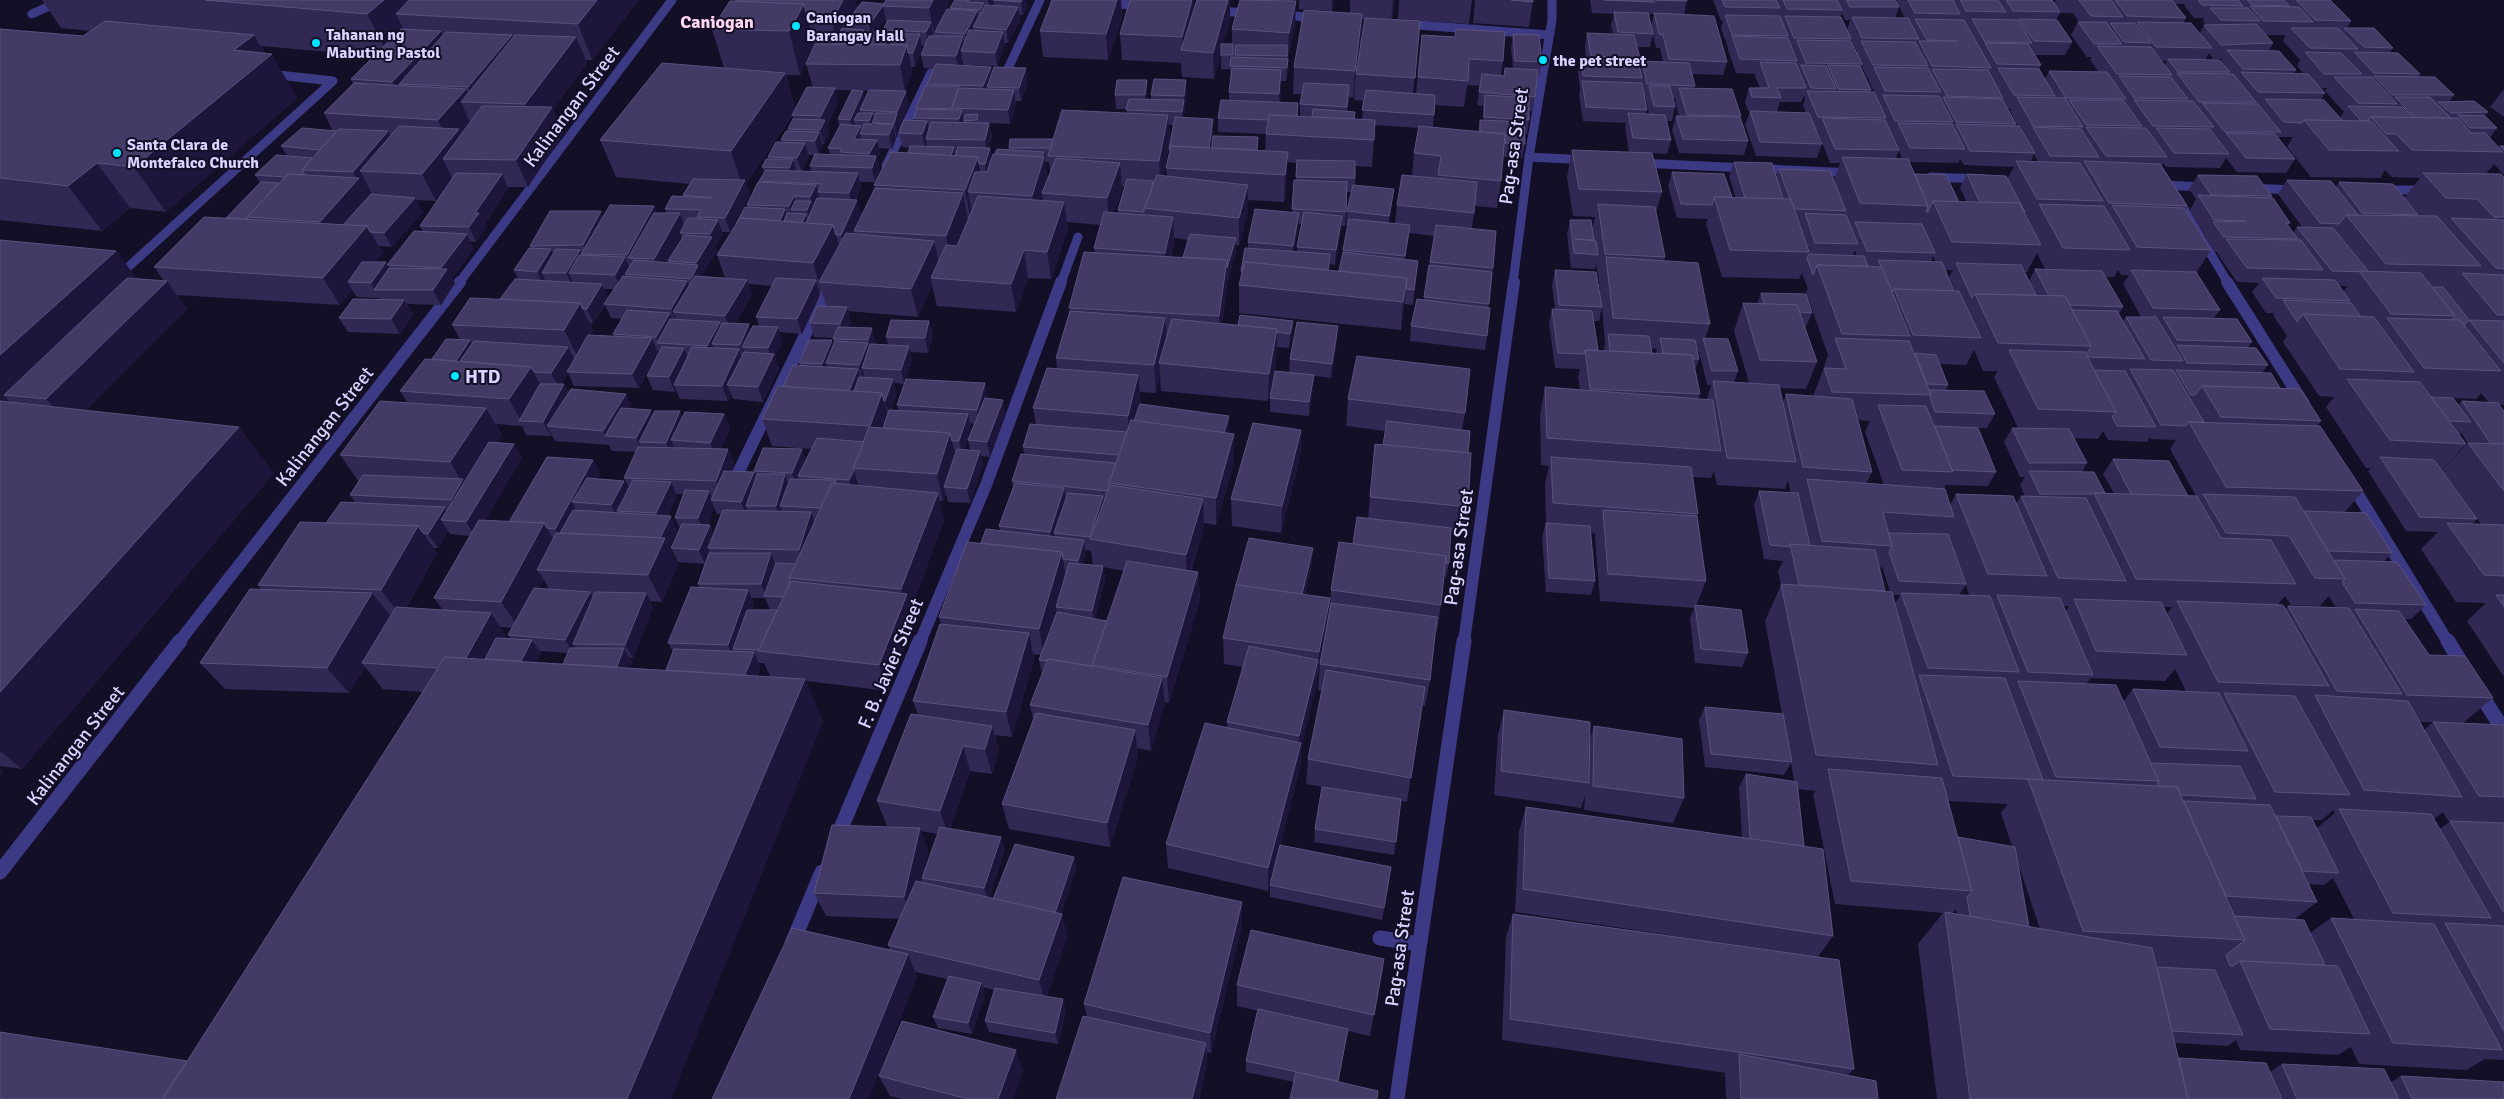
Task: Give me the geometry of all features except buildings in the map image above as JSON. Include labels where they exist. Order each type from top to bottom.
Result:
[{"type":"street","points":[[32,14],[62,0]]},
{"type":"street","name":"Kalinangan Street","points":[[0,872],[532,190],[672,0]]},
{"type":"street","points":[[987,74],[1005,75],[1040,0]]},
{"type":"street","name":"Pag-asa Street","points":[[1396,1099],[1499,399],[1529,157],[1549,35],[1552,0]]},
{"type":"street","points":[[1096,2],[1156,6]]},
{"type":"street","points":[[1205,10],[1264,14]]},
{"type":"street","points":[[1274,15],[1334,19]]},
{"type":"street","points":[[1393,24],[1549,35]]},
{"type":"street","points":[[97,265],[126,269],[333,80],[254,73]]},
{"type":"street","points":[[883,171],[931,73],[959,73]]},
{"type":"street","points":[[1529,157],[1596,161]]},
{"type":"street","points":[[1625,162],[1865,174]]},
{"type":"street","points":[[1923,176],[1991,180]]},
{"type":"street","points":[[2152,185],[2220,187]]},
{"type":"street","points":[[2171,186],[2230,286],[2311,416]]},
{"type":"street","points":[[2239,188],[2308,190]]},
{"type":"street","points":[[2367,190],[2435,190]]},
{"type":"street","name":"F. B. Javier Street","points":[[788,952],[986,485],[1078,237]]},
{"type":"street","points":[[736,477],[836,270]]},
{"type":"street","points":[[2346,474],[2439,630],[2504,731]]},
{"type":"street","points":[[1380,938],[1419,944]]},
{"type":"place","name":"Caniogan Barangay Hall","points":[[796,26]]},
{"type":"place","name":"Tahanan ng Mabuting Pastol","points":[[316,43]]},
{"type":"place","name":"the pet street","points":[[1543,60]]},
{"type":"place","name":"Santa Clara de Montefalco Church","points":[[117,153]]},
{"type":"place","name":"HTD","points":[[455,376]]},
{"type":"district","name":"Caniogan","points":[[717,22]]}]
